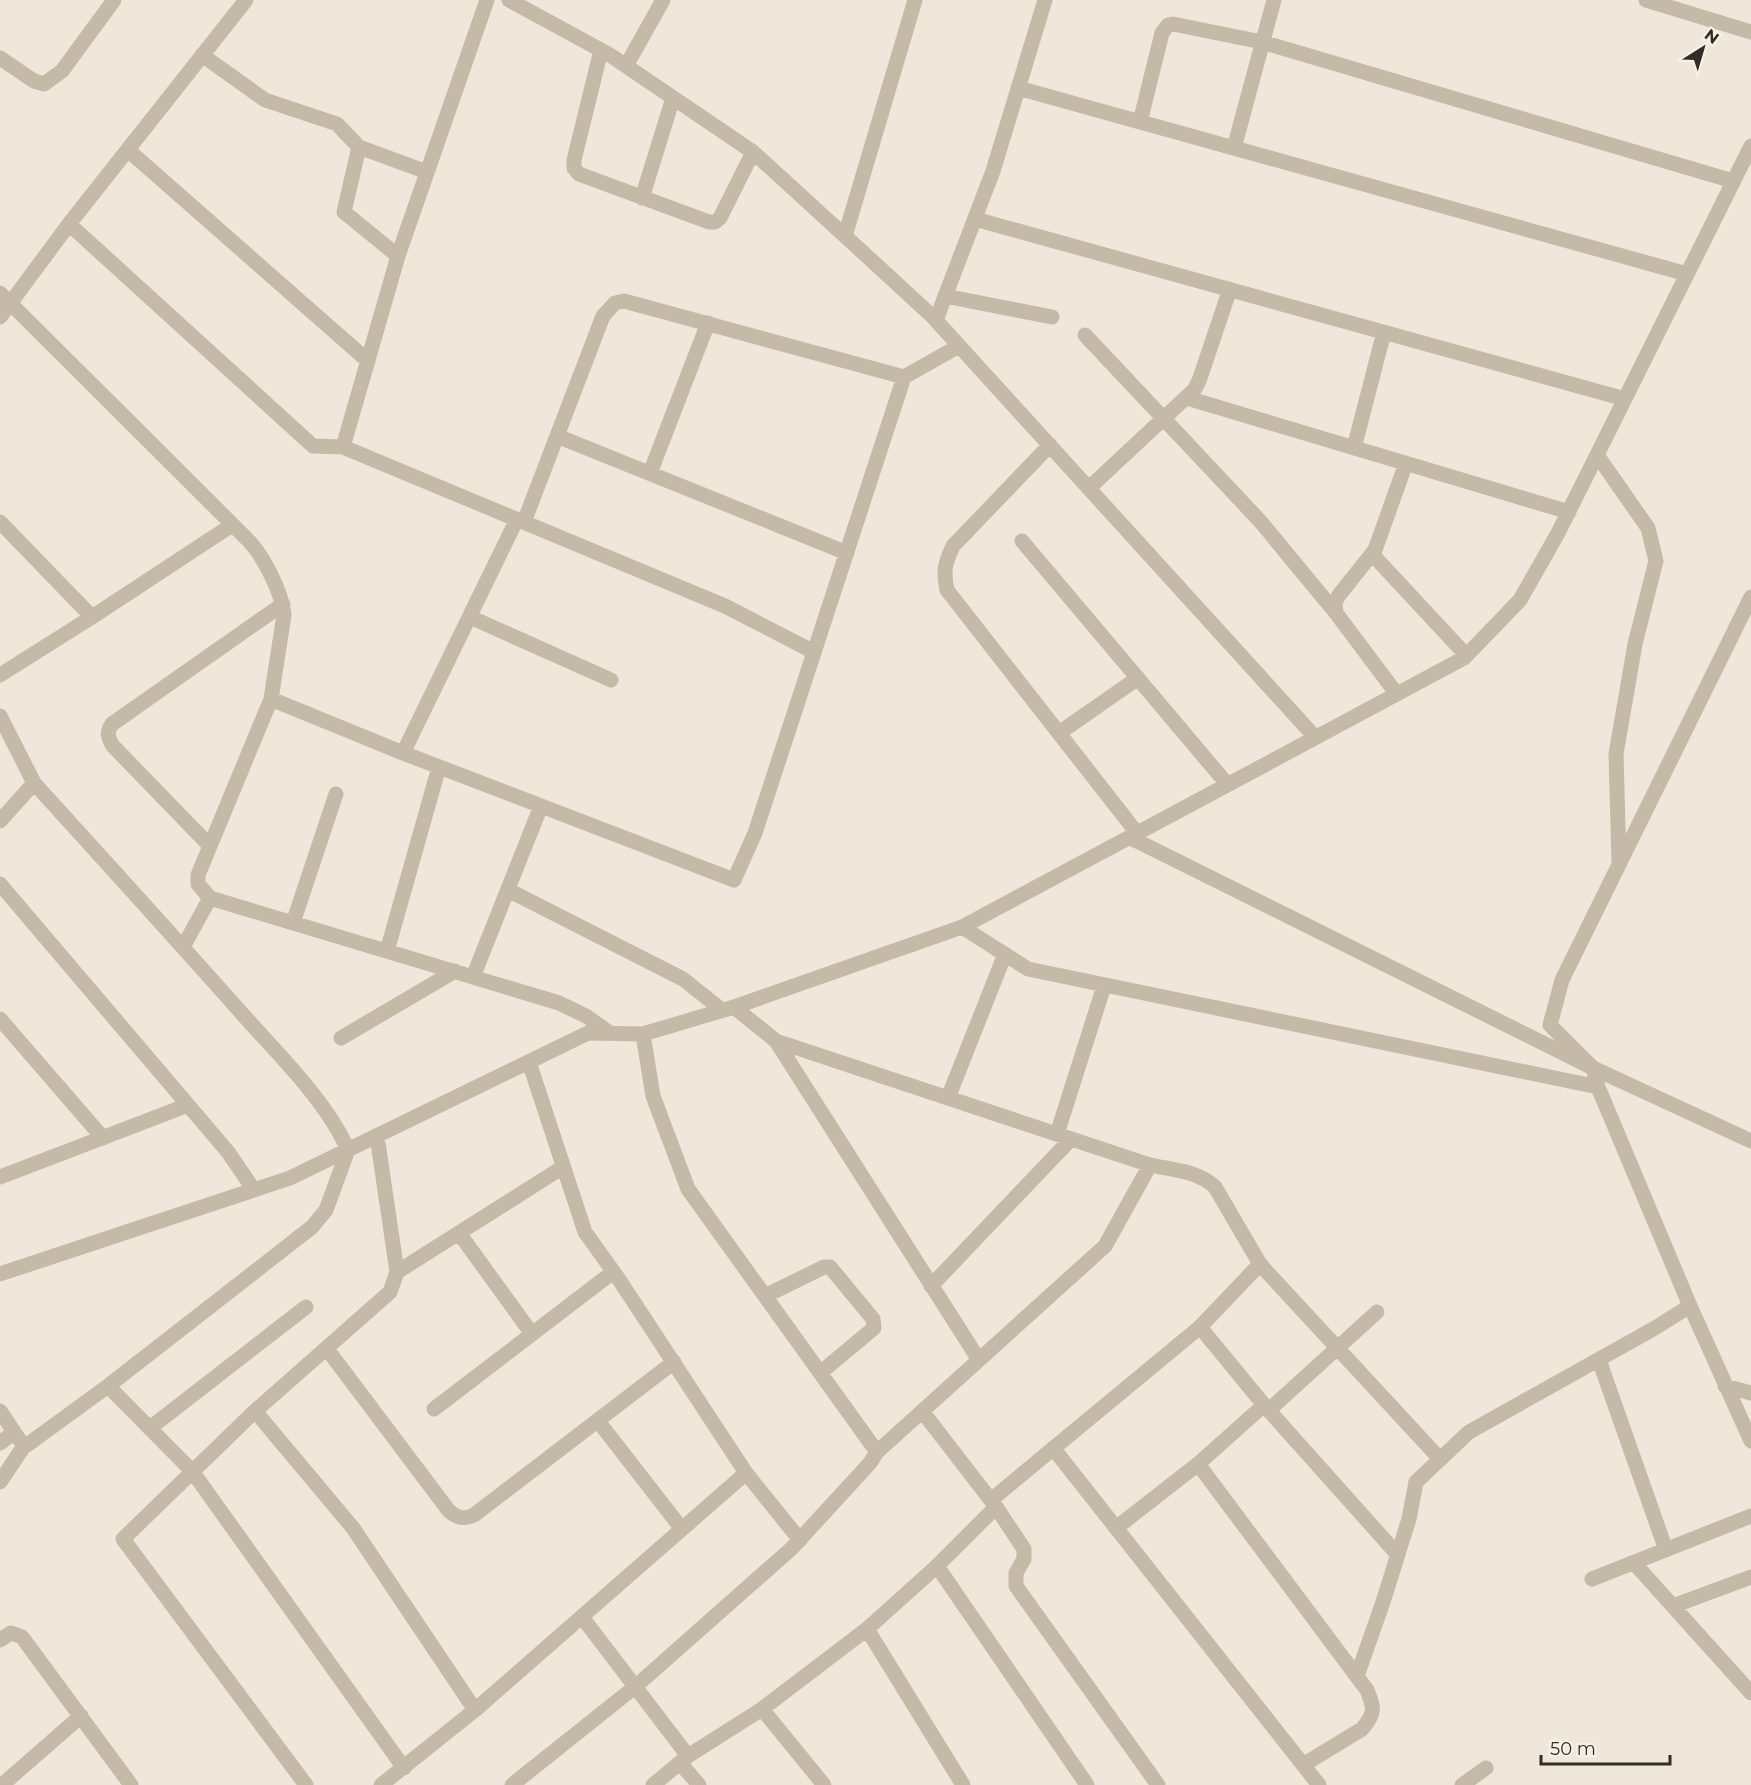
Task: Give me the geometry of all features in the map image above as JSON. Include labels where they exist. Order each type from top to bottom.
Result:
[{"type":"street","points":[[0,58],[34,81],[44,84],[54,79],[114,0]]},
{"type":"street","points":[[0,317],[5,298],[69,224],[246,0]]},
{"type":"street","points":[[344,447],[398,256],[487,0]]},
{"type":"street","points":[[509,0],[601,50],[753,152],[845,236],[936,321],[1315,737]]},
{"type":"street","points":[[626,66],[663,0]]},
{"type":"street","points":[[845,236],[915,0]]},
{"type":"street","points":[[936,321],[993,171],[1045,0]]},
{"type":"street","points":[[1234,148],[1274,0]]},
{"type":"street","points":[[1646,0],[1751,32]]},
{"type":"street","points":[[1140,122],[1162,33],[1168,25],[1173,24],[1262,42],[1733,181]]},
{"type":"street","points":[[601,50],[574,160],[574,168],[579,174],[709,222],[715,222],[720,218],[753,152]]},
{"type":"street","points":[[202,55],[265,100],[337,124],[359,147],[427,172]]},
{"type":"street","points":[[1018,88],[1687,274]]},
{"type":"street","points":[[642,198],[673,98]]},
{"type":"street","points":[[0,1274],[290,1178],[588,1033],[643,1034],[728,1009],[962,927],[1466,655],[1520,600],[1569,512],[1751,146]]},
{"type":"street","points":[[359,147],[344,212],[398,256]]},
{"type":"street","points":[[128,150],[368,361]]},
{"type":"street","points":[[975,219],[1625,399]]},
{"type":"street","points":[[69,224],[313,446],[344,447],[725,606],[814,652]]},
{"type":"street","points":[[1089,488],[1187,398],[1199,381],[1230,289]]},
{"type":"street","points":[[945,296],[1052,317]]},
{"type":"street","points":[[5,298],[255,546],[283,604],[284,615],[271,699],[198,875],[198,884],[210,898],[559,1002],[586,1016],[610,1033]]},
{"type":"street","points":[[404,753],[470,616],[520,521],[557,436],[603,316],[615,303],[624,301],[904,377]]},
{"type":"street","points":[[650,473],[708,323]]},
{"type":"street","points":[[1354,448],[1384,332]]},
{"type":"street","points":[[1085,335],[1260,521],[1336,613],[1396,693]]},
{"type":"street","points":[[271,699],[404,753],[734,880],[755,833],[904,377],[959,346]]},
{"type":"street","points":[[1187,398],[1569,512]]},
{"type":"street","points":[[557,436],[846,553]]},
{"type":"street","points":[[1050,445],[953,546],[946,560],[944,575],[947,590],[1059,733],[1133,835],[1593,1068],[1751,1141]]},
{"type":"street","points":[[1597,455],[1648,528],[1656,561],[1635,644],[1616,754],[1619,864]]},
{"type":"street","points":[[1336,613],[1335,602],[1339,595],[1372,554],[1406,463]]},
{"type":"street","points":[[0,522],[92,617]]},
{"type":"street","points":[[0,675],[232,525]]},
{"type":"street","points":[[1022,540],[1227,784]]},
{"type":"street","points":[[1372,554],[1466,655]]},
{"type":"street","points":[[1751,597],[1562,980],[1550,1025],[1593,1068],[1598,1088],[1690,1306],[1751,1441]]},
{"type":"street","points":[[210,846],[113,746],[108,730],[111,724],[283,604]]},
{"type":"street","points":[[470,616],[611,680]]},
{"type":"street","points":[[1059,733],[1138,678]]},
{"type":"street","points":[[0,716],[34,783],[303,1082],[341,1135],[348,1150],[326,1210],[312,1227],[108,1386],[24,1446],[0,1482]]},
{"type":"street","points":[[387,951],[439,766]]},
{"type":"street","points":[[0,821],[34,783]]},
{"type":"street","points":[[293,923],[336,794]]},
{"type":"street","points":[[473,977],[541,806]]},
{"type":"street","points":[[0,884],[228,1152],[254,1190]]},
{"type":"street","points":[[508,890],[683,979],[776,1041],[1150,1165],[1208,1180],[1215,1187],[1260,1264],[1440,1459]]},
{"type":"street","points":[[183,947],[210,898]]},
{"type":"street","points":[[962,927],[1028,969],[1598,1088]]},
{"type":"street","points":[[948,1098],[1005,954]]},
{"type":"street","points":[[341,1038],[455,971]]},
{"type":"street","points":[[931,1286],[1064,1136],[1104,986]]},
{"type":"street","points":[[0,1019],[103,1138]]},
{"type":"street","points":[[643,1034],[653,1096],[688,1189],[877,1452]]},
{"type":"street","points":[[776,1041],[979,1360]]},
{"type":"street","points":[[529,1062],[585,1232],[746,1473],[800,1540]]},
{"type":"street","points":[[1,1176],[188,1105]]},
{"type":"street","points":[[306,1785],[123,1539],[255,1411],[390,1292],[397,1272],[377,1136]]},
{"type":"street","points":[[512,1785],[636,1686],[800,1540],[870,1463],[877,1452],[1105,1246],[1150,1165]]},
{"type":"street","points":[[397,1272],[563,1167]]},
{"type":"street","points":[[459,1233],[532,1334]]},
{"type":"street","points":[[652,1785],[684,1760],[762,1709],[867,1629],[937,1566],[994,1503],[1053,1448],[1200,1328],[1260,1264]]},
{"type":"street","points":[[765,1296],[830,1267],[873,1319],[874,1328],[820,1373]]},
{"type":"street","points":[[434,1409],[613,1272]]},
{"type":"street","points":[[1357,1676],[1409,1519],[1416,1482],[1469,1432],[1599,1360],[1690,1306]]},
{"type":"street","points":[[150,1428],[306,1307]]},
{"type":"street","points":[[1116,1528],[1338,1349],[1377,1312]]},
{"type":"street","points":[[1200,1328],[1398,1555]]},
{"type":"street","points":[[327,1349],[449,1511],[464,1519],[474,1515],[674,1362]]},
{"type":"street","points":[[1599,1360],[1666,1550]]},
{"type":"street","points":[[108,1386],[192,1471],[404,1768]]},
{"type":"street","points":[[1725,1386],[1751,1393]]},
{"type":"street","points":[[0,1411],[24,1446]]},
{"type":"street","points":[[255,1411],[353,1528],[474,1710]]},
{"type":"street","points":[[922,1411],[994,1503],[1024,1549],[1024,1559],[1016,1573],[1016,1586],[1158,1785]]},
{"type":"street","points":[[598,1421],[682,1529]]},
{"type":"street","points":[[0,1443],[14,1432]]},
{"type":"street","points":[[1053,1448],[1319,1785]]},
{"type":"street","points":[[1198,1464],[1357,1676],[1367,1690],[1374,1708],[1370,1720],[1362,1729],[1303,1765]]},
{"type":"street","points":[[381,1785],[474,1710],[746,1473]]},
{"type":"street","points":[[1592,1579],[1751,1516]]},
{"type":"street","points":[[1634,1563],[1751,1693]]},
{"type":"street","points":[[937,1566],[1087,1785]]},
{"type":"street","points":[[1673,1606],[1751,1577]]},
{"type":"street","points":[[582,1617],[636,1686],[699,1785]]},
{"type":"street","points":[[867,1629],[963,1785]]},
{"type":"street","points":[[0,1640],[11,1633],[22,1638],[131,1785]]},
{"type":"street","points":[[762,1709],[824,1785]]},
{"type":"street","points":[[2,1785],[81,1716]]},
{"type":"street","points":[[1462,1785],[1486,1768]]}]
